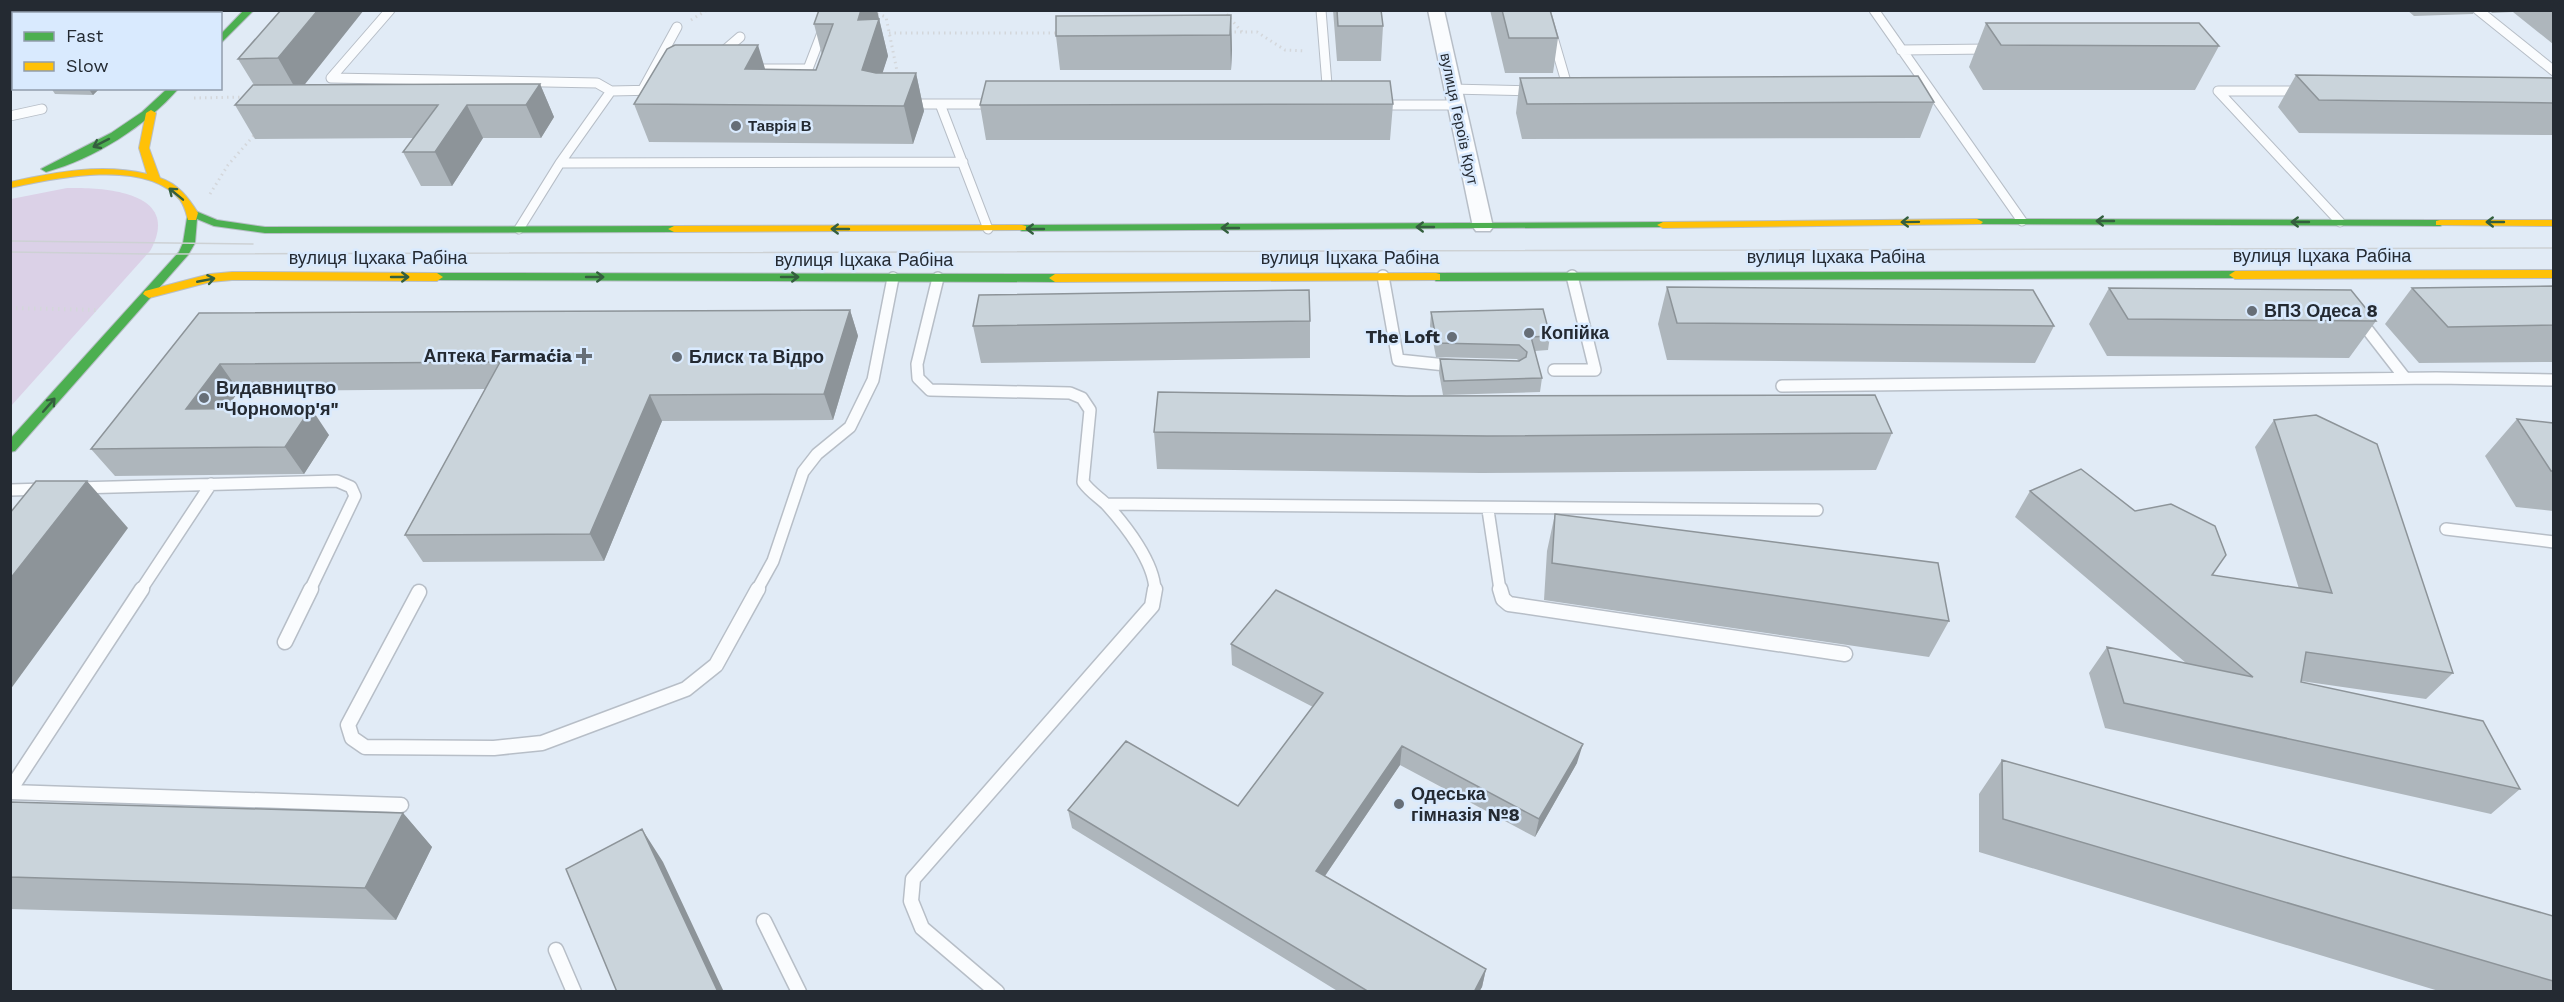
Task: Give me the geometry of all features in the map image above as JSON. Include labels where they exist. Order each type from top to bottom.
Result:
[{"type":"main road","points":[[222,39],[250,10]]},
{"type":"main road","points":[[10,183],[53,167],[114,136],[151,113],[169,93]]},
{"type":"main road","points":[[151,113],[144,148],[155,180]]},
{"type":"main road","points":[[10,183],[78,173],[121,173],[155,180],[180,193],[194,215],[189,243],[184,253],[10,448]]},
{"type":"main road","name":"вулиця Іцхака Рабіна","points":[[194,215],[214,223],[265,230],[1483,227],[2022,221],[2553,223]]},
{"type":"main road","name":"вулиця Іцхака Рабіна","points":[[149,294],[210,278],[232,276],[892,278],[1572,276],[2328,279],[2553,274]]},
{"type":"street","name":"вулиця Героїв Крут","points":[[1436,10],[1453,97],[1483,227]]},
{"type":"lane","points":[[390,10],[331,78],[597,83],[610,91],[656,91],[667,86]]},
{"type":"lane","points":[[1320,10],[1329,104]]},
{"type":"lane","points":[[1545,10],[1569,92]]},
{"type":"lane","points":[[1874,10],[2022,221]]},
{"type":"lane","points":[[2478,10],[2553,71]]},
{"type":"lane","points":[[642,91],[677,27]]},
{"type":"lane","points":[[739,69],[808,69],[824,30]]},
{"type":"lane","points":[[711,63],[740,37]]},
{"type":"lane","points":[[1901,50],[1996,49]]},
{"type":"lane","points":[[519,229],[610,91]]},
{"type":"lane","points":[[1363,105],[1545,91]]},
{"type":"lane","points":[[1919,91],[1930,91]]},
{"type":"lane","points":[[2308,91],[2218,91],[2340,222]]},
{"type":"lane","points":[[1557,92],[1581,92]]},
{"type":"lane","points":[[899,104],[1008,104]]},
{"type":"lane","points":[[940,104],[988,229]]},
{"type":"lane","points":[[1317,104],[1340,104]]},
{"type":"lane","points":[[10,116],[42,109]]},
{"type":"lane","points":[[560,164],[963,162]]},
{"type":"lane","points":[[1383,276],[1398,360],[1435,366],[1470,366]]},
{"type":"lane","points":[[1554,370],[1595,370],[1572,276]]},
{"type":"lane","points":[[419,592],[348,725],[352,738],[365,747],[494,748],[542,742],[686,689],[716,665],[773,561],[803,472],[817,454],[850,427],[873,380],[892,278]]},
{"type":"lane","points":[[938,278],[917,364],[918,378],[930,390],[1070,393],[1082,398],[1090,410],[1083,482],[1092,494],[1106,504],[1150,563],[1155,588],[1152,606],[913,879],[911,901],[922,928],[997,992]]},
{"type":"lane","points":[[2354,312],[2405,378]]},
{"type":"lane","points":[[1782,386],[2405,378],[2553,380]]},
{"type":"lane","points":[[10,490],[337,481],[351,487],[355,495],[285,642]]},
{"type":"lane","points":[[10,791],[211,484]]},
{"type":"lane","points":[[1106,504],[1488,510],[1817,510]]},
{"type":"lane","points":[[1488,510],[1500,591],[1503,599],[1509,604],[1845,654]]},
{"type":"lane","points":[[2446,529],[2553,542]]},
{"type":"lane","points":[[10,791],[401,805]]},
{"type":"lane","points":[[764,921],[799,992]]},
{"type":"lane","points":[[556,950],[574,992]]},
{"type":"path","points":[[867,10],[886,17],[899,104]]},
{"type":"path","points":[[1223,10],[1242,32]]},
{"type":"path","points":[[1219,32],[1257,32],[1285,50],[1324,51]]},
{"type":"path","points":[[890,33],[1066,33]]},
{"type":"path","points":[[169,93],[254,97]]},
{"type":"path","points":[[194,215],[228,165],[258,131]]},
{"type":"path","points":[[10,308],[106,311]]},
{"type":"shaded area","points":[[67,188],[101,189],[136,197],[149,205],[156,216],[158,231],[150,251],[11,406],[11,199]]},
{"type":"building","points":[[73,10],[124,10],[122,12],[71,12]]},
{"type":"building","points":[[281,10],[318,10],[278,58],[238,59]]},
{"type":"building","points":[[819,10],[861,10],[858,20],[879,19],[862,70],[876,73],[916,73],[904,106],[634,104],[667,49],[675,45],[758,45],[745,69],[816,70],[833,24],[814,24]]},
{"type":"building","points":[[1337,10],[1381,10],[1383,26],[1338,26]]},
{"type":"building","points":[[1502,10],[1550,10],[1558,38],[1509,38]]},
{"type":"building","points":[[1231,15],[1230,35],[1056,36],[1056,16]]},
{"type":"building","points":[[1986,23],[2199,23],[2219,46],[2001,45]]},
{"type":"building","points":[[2296,75],[2553,78],[2553,103],[2319,100]]},
{"type":"building","points":[[1918,76],[1934,102],[1527,104],[1520,78]]},
{"type":"building","points":[[986,81],[1390,81],[1393,104],[980,105]]},
{"type":"building","points":[[540,84],[526,105],[467,105],[435,152],[403,152],[438,105],[235,105],[253,85]]},
{"type":"building","points":[[2553,286],[2553,325],[2448,327],[2412,288]]},
{"type":"building","points":[[1667,287],[2033,290],[2054,326],[1677,323]]},
{"type":"building","points":[[2109,288],[2351,290],[2376,321],[2128,319]]},
{"type":"building","points":[[1309,290],[1310,321],[973,326],[979,295]]},
{"type":"building","points":[[1543,309],[1550,336],[1531,337],[1542,378],[1444,381],[1440,359],[1519,361],[1526,357],[1527,352],[1519,345],[1437,343],[1431,312]]},
{"type":"building","points":[[850,310],[824,394],[650,395],[590,534],[405,535],[500,362],[220,364],[186,409],[311,408],[285,447],[91,449],[199,313]]},
{"type":"building","points":[[1158,392],[1407,396],[1875,395],[1892,433],[1487,436],[1154,432]]},
{"type":"building","points":[[2316,415],[2377,444],[2453,673],[2306,652],[2301,682],[2483,721],[2520,789],[2124,703],[2107,647],[2253,677],[2030,491],[2081,469],[2135,511],[2171,504],[2215,526],[2226,555],[2212,575],[2332,593],[2274,420]]},
{"type":"building","points":[[2517,419],[2553,423],[2553,471],[2551,471]]},
{"type":"building","points":[[36,481],[87,481],[10,579],[10,513]]},
{"type":"building","points":[[1555,514],[1938,563],[1949,621],[1552,563]]},
{"type":"building","points":[[1276,590],[1583,744],[1539,819],[1402,746],[1316,871],[1486,969],[1474,992],[1369,992],[1068,810],[1126,741],[1238,806],[1323,693],[1231,644]]},
{"type":"building","points":[[2002,760],[2553,916],[2553,981],[2003,819]]},
{"type":"building","points":[[10,802],[403,813],[365,888],[10,877]]},
{"type":"building","points":[[642,829],[718,992],[617,992],[566,869]]},
{"type":"tram line","points":[[10,241],[253,244]]},
{"type":"tram line","points":[[10,252],[148,254],[2554,248]]},
{"type":"traffic: fast","points":[[222,39],[250,10]]},
{"type":"traffic: fast","points":[[46,169],[114,136],[145,114],[172,90]]},
{"type":"traffic: fast","points":[[193,213],[214,223],[265,230],[674,229]]},
{"type":"traffic: fast","points":[[10,448],[184,253],[189,243],[192,218]]},
{"type":"traffic: fast","points":[[1977,222],[2440,223]]},
{"type":"traffic: fast","points":[[1022,228],[1663,225]]},
{"type":"traffic: fast","points":[[1436,277],[2235,275]]},
{"type":"traffic: fast","points":[[437,277],[1055,278]]},
{"type":"traffic: slow","points":[[151,113],[144,148],[155,180]]},
{"type":"traffic: slow","points":[[10,185],[74,174],[122,172],[164,183],[186,201],[193,213],[192,218]]},
{"type":"traffic: slow","points":[[1663,225],[1977,222]]},
{"type":"traffic: slow","points":[[2440,223],[2554,223]]},
{"type":"traffic: slow","points":[[674,229],[1022,228]]},
{"type":"traffic: slow","points":[[2235,275],[2554,274]]},
{"type":"traffic: slow","points":[[149,294],[210,278],[232,276],[437,277]]},
{"type":"traffic: slow","points":[[1055,278],[1436,277]]},
{"type":"place","name":"Таврія В","points":[[736,126]]},
{"type":"place","name":"ВПЗ Одеса 8","points":[[2252,311]]},
{"type":"place","name":"Копійка","points":[[1529,333]]},
{"type":"place","name":"The Loft","points":[[1452,337]]},
{"type":"place","name":"Аптека Farmaćia","points":[[584,356]]},
{"type":"place","name":"Блиск та Відро","points":[[677,357]]},
{"type":"place","name":"Видавництво \"Чорномор'я\"","points":[[204,398]]},
{"type":"place","name":"Одеська гімназія №8","points":[[1399,804]]}]
